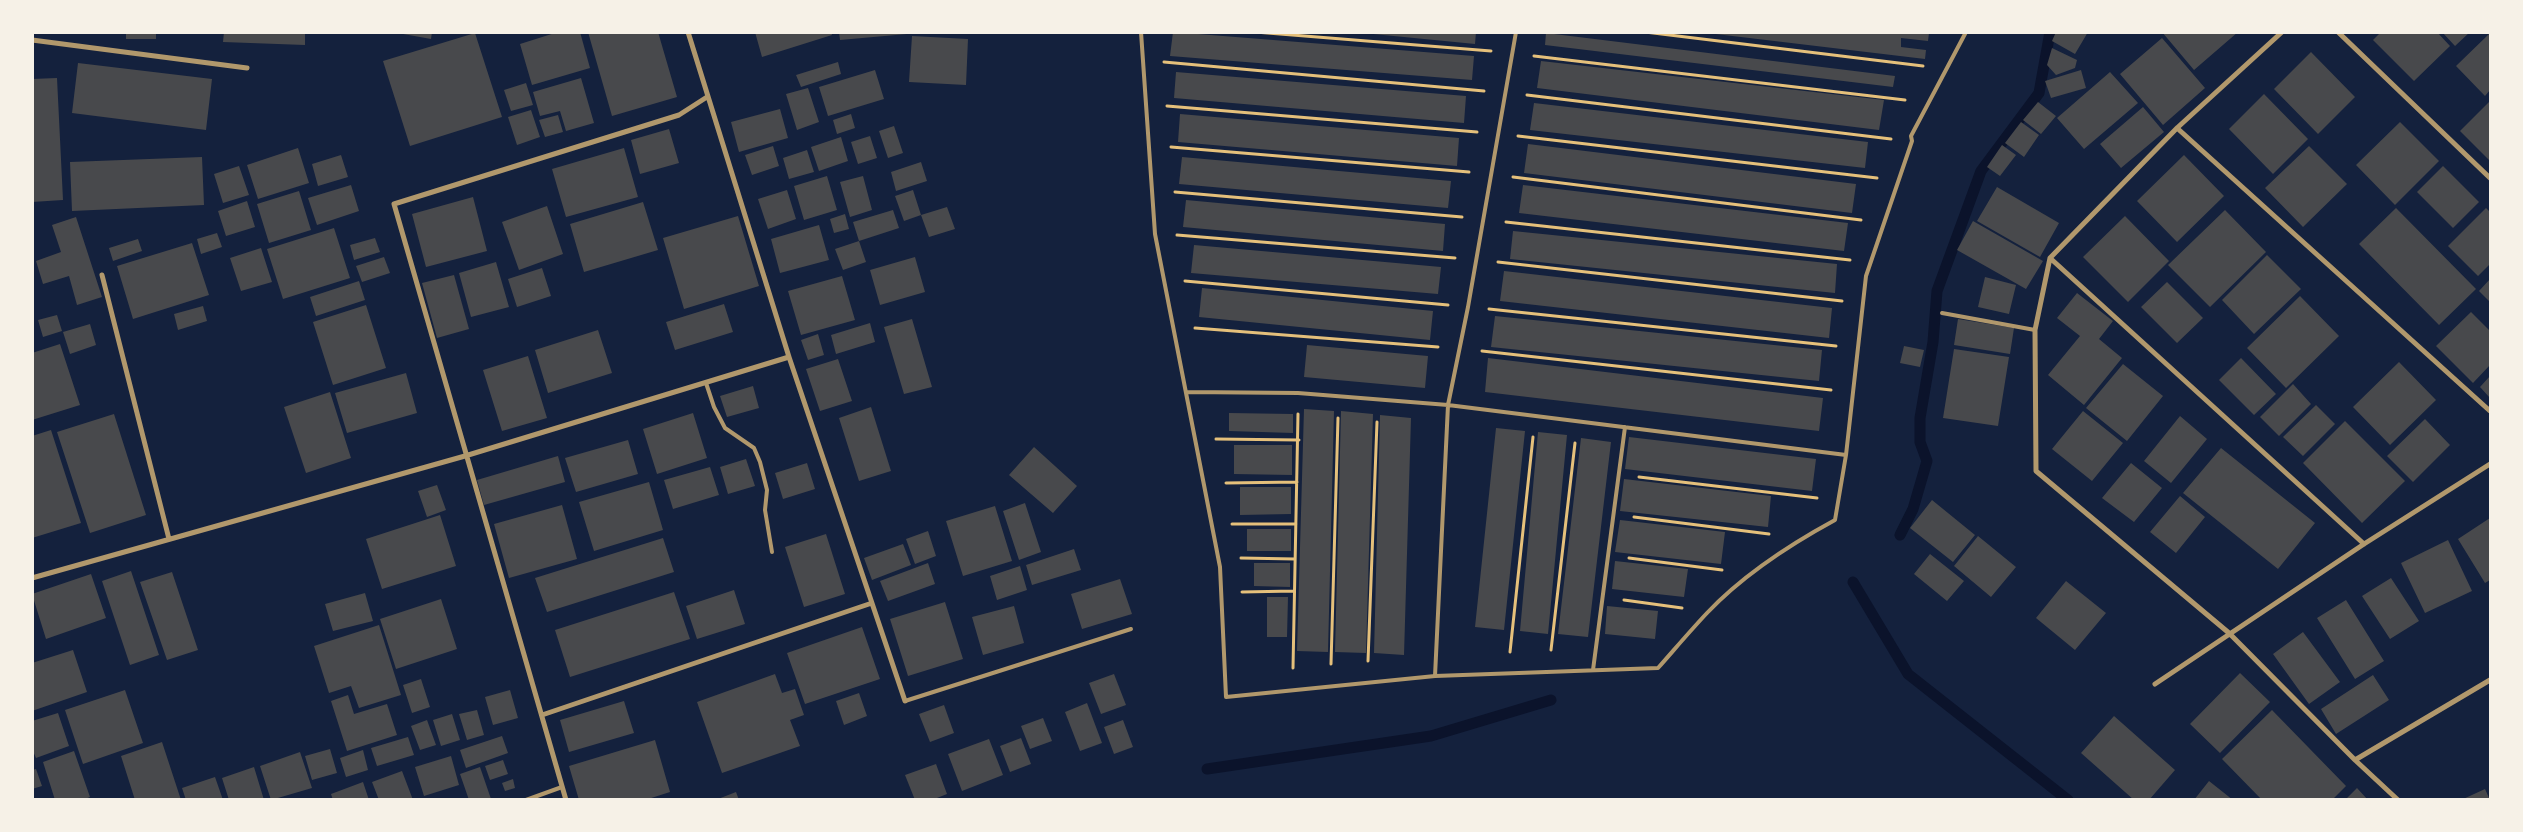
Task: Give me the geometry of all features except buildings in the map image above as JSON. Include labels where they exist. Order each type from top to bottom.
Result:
[{"type":"street","points":[[688,32],[790,357],[905,701]]},
{"type":"street","points":[[2282,32],[2177,128],[2050,258],[2034,330],[2036,471],[2229,633],[2355,760],[2398,800]]},
{"type":"street","points":[[2338,32],[2490,178]]},
{"type":"street","points":[[32,40],[247,68]]},
{"type":"street","points":[[566,800],[465,456],[394,204],[679,115],[707,97]]},
{"type":"street","points":[[2177,128],[2490,411]]},
{"type":"street","points":[[2050,258],[2364,544]]},
{"type":"street","points":[[102,275],[169,539]]},
{"type":"street","points":[[32,578],[465,456],[790,357]]},
{"type":"street","points":[[2155,684],[2364,544],[2490,464]]},
{"type":"street","points":[[542,715],[872,603]]},
{"type":"street","points":[[2355,760],[2490,680]]},
{"type":"lane","points":[[1141,32],[1155,234],[1219,557],[1226,697],[1435,676],[1658,668],[1708,612],[1752,574],[1803,538],[1834,520],[1846,455],[1866,276],[1912,141],[1911,136],[1949,68],[1966,32]]},
{"type":"lane","points":[[1435,676],[1448,405],[1468,307],[1516,32]]},
{"type":"lane","points":[[1942,313],[2034,330]]},
{"type":"lane","points":[[706,383],[714,407],[725,428],[754,448],[760,462],[767,490],[765,510],[772,552]]},
{"type":"lane","points":[[1187,392],[1298,394],[1448,405],[1846,455]]},
{"type":"lane","points":[[1593,670],[1625,427]]},
{"type":"lane","points":[[905,701],[1131,629]]},
{"type":"lane","points":[[526,800],[562,787]]},
{"type":"path","points":[[1254,32],[1512,53],[1929,103]]},
{"type":"path","points":[[1645,32],[1949,68]]},
{"type":"path","points":[[1148,145],[1490,174],[1884,223]]},
{"type":"path","points":[[1152,189],[1482,219],[1870,262]]},
{"type":"path","points":[[1155,234],[1475,259],[1863,304]]},
{"type":"path","points":[[1164,279],[1468,307],[1859,348]]},
{"type":"path","points":[[1173,326],[1460,349],[1854,393]]},
{"type":"path","points":[[1292,691],[1299,440],[1298,394]]},
{"type":"path","points":[[1331,687],[1338,396]]},
{"type":"path","points":[[1368,683],[1377,399]]},
{"type":"path","points":[[1508,674],[1536,416]]},
{"type":"path","points":[[1549,671],[1577,421]]},
{"type":"path","points":[[1195,439],[1299,440]]},
{"type":"path","points":[[1619,475],[1838,500]]},
{"type":"path","points":[[1204,483],[1298,482]]},
{"type":"path","points":[[1614,514],[1803,538]]},
{"type":"path","points":[[1212,524],[1296,524]]},
{"type":"path","points":[[1608,556],[1752,574]]},
{"type":"path","points":[[1219,557],[1295,559]]},
{"type":"path","points":[[1222,593],[1294,591]]},
{"type":"path","points":[[1602,597],[1708,612]]},
{"type":"waterway","points":[[1900,535],[1913,509],[1927,461],[1920,442],[1920,418],[1933,342],[1937,291],[1981,171],[2039,93],[2050,32]]},
{"type":"waterway","points":[[1853,582],[1908,674],[2068,800]]},
{"type":"waterway","points":[[1207,769],[1431,736],[1551,700]]}]
